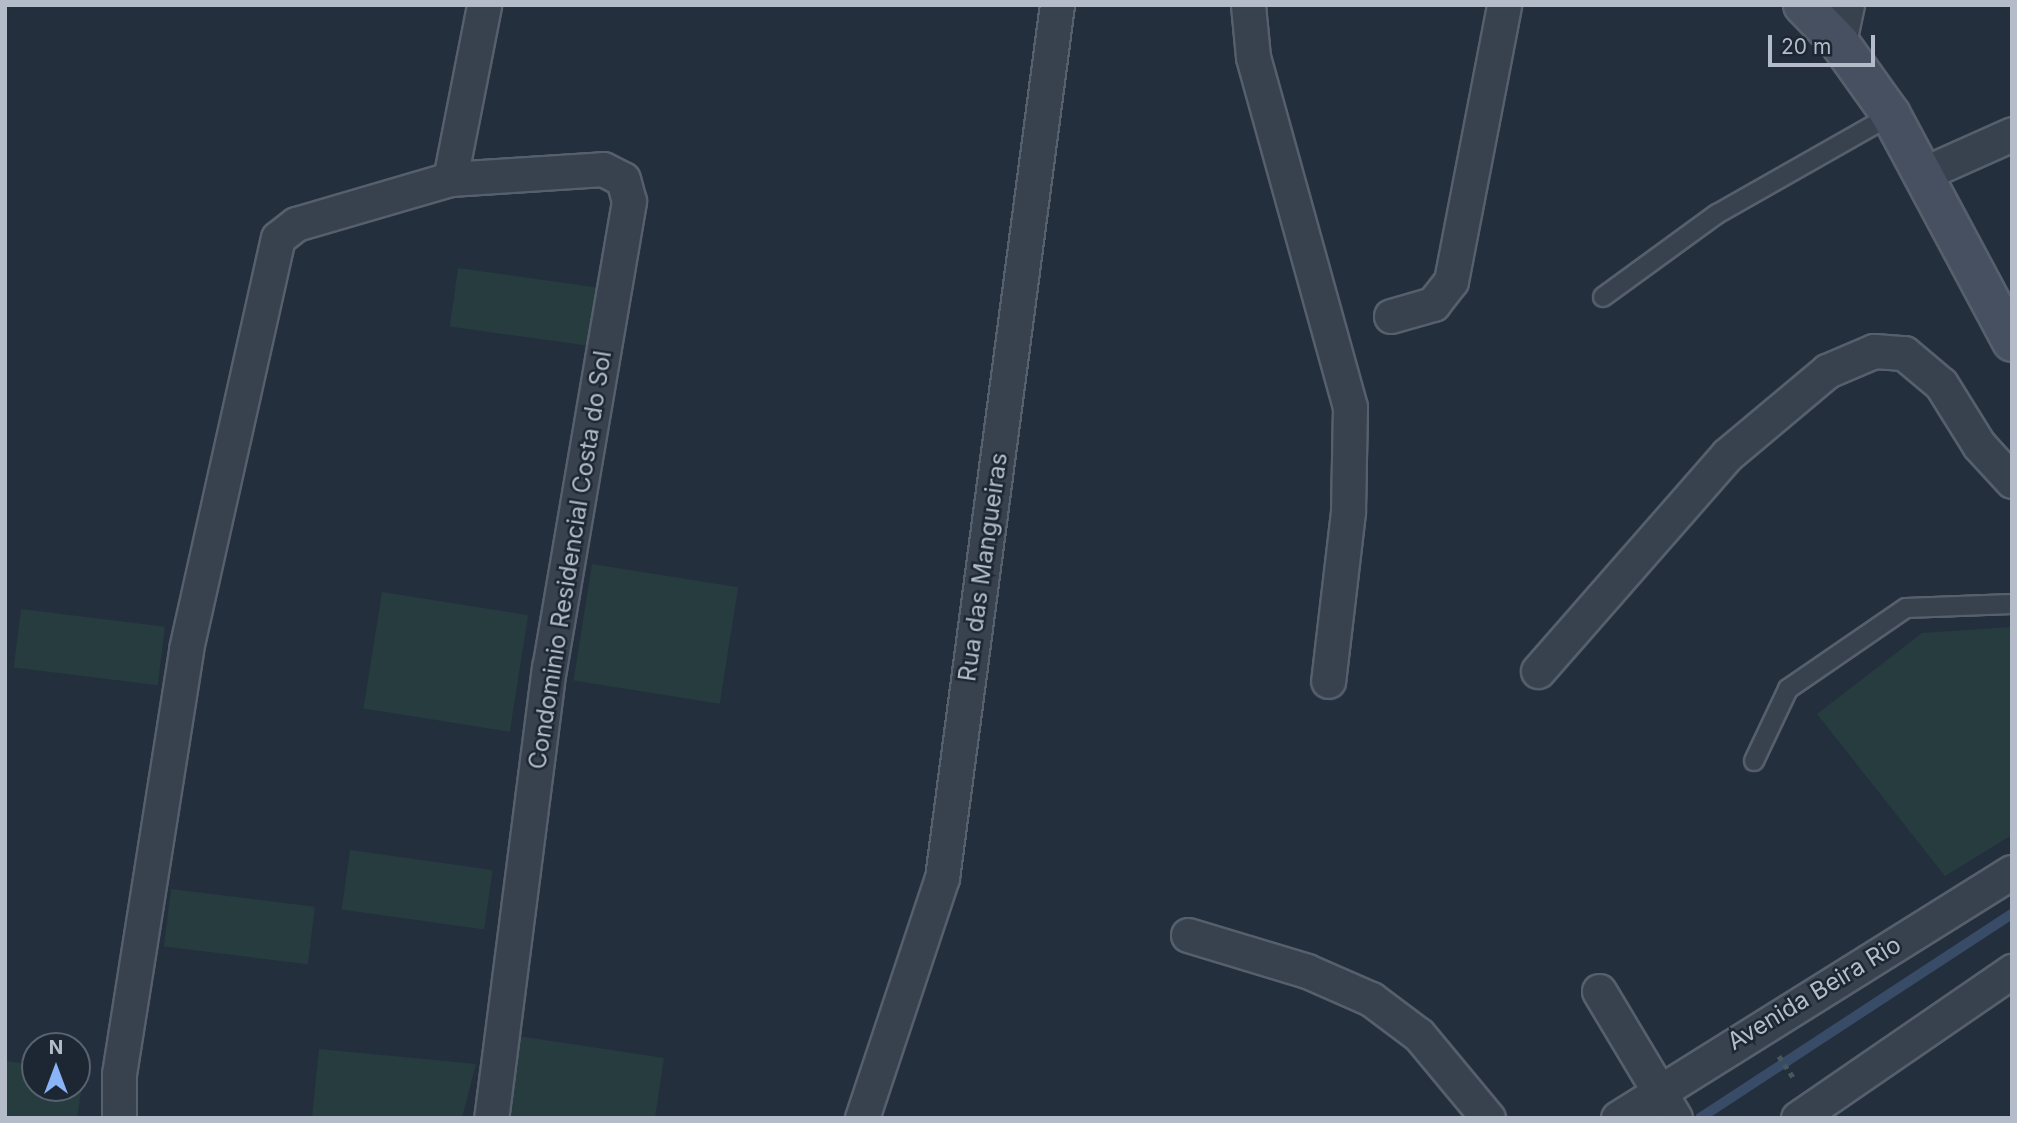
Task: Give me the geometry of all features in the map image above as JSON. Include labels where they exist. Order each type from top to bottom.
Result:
[{"type":"street","points":[[450,179],[484,5]]},
{"type":"street","name":"Rua das Mangueiras","points":[[862,1118],[942,878],[1057,5]]},
{"type":"street","points":[[1248,5],[1253,57],[1350,407],[1348,512],[1328,681]]},
{"type":"street","points":[[1391,316],[1433,304],[1451,281],[1504,5]]},
{"type":"street","points":[[1802,5],[1839,42],[1891,115],[1925,173],[2012,342]]},
{"type":"street","points":[[1839,42],[1847,5]]},
{"type":"street","points":[[1925,173],[2012,134]]},
{"type":"street","name":"Condominio Residencial Costa do Sol","points":[[119,1118],[119,1074],[186,649],[268,265],[278,238],[296,224],[450,179],[603,169],[623,179],[629,201],[549,667],[491,1118]]},
{"type":"street","points":[[1538,671],[1727,455],[1827,371],[1874,351],[1904,353],[1941,384],[1979,445],[2012,481]]},
{"type":"street","name":"Avenida Beira Rio","points":[[1618,1118],[1659,1088],[2012,872]]},
{"type":"street","points":[[1188,935],[1307,971],[1371,999],[1419,1035],[1488,1118]]},
{"type":"street","points":[[1806,1112],[2012,971]]},
{"type":"street","points":[[1599,991],[1675,1118]]},
{"type":"lane","points":[[1603,298],[1717,214],[1891,115]]},
{"type":"lane","points":[[1754,761],[1788,689],[1906,608],[2012,604]]},
{"type":"path","points":[[1759,1026],[1806,1112]]},
{"type":"green space","points":[[458,268],[602,288],[593,347],[450,326]]},
{"type":"green space","points":[[592,564],[738,587],[720,704],[574,681]]},
{"type":"green space","points":[[382,592],[528,615],[510,732],[364,709]]},
{"type":"green space","points":[[21,609],[165,627],[158,685],[14,668]]},
{"type":"green space","points":[[2012,627],[2012,835],[1945,876],[1817,714],[1922,633]]},
{"type":"green space","points":[[350,850],[493,870],[484,929],[342,909]]},
{"type":"green space","points":[[171,889],[315,907],[308,964],[164,947]]},
{"type":"green space","points":[[518,1036],[664,1058],[655,1118],[505,1118]]},
{"type":"green space","points":[[319,1049],[476,1064],[462,1118],[312,1118]]},
{"type":"green space","points":[[5,1061],[21,1063],[21,1102],[79,1102],[77,1118],[5,1118]]},
{"type":"waterway","points":[[1700,1118],[2012,914]]}]
